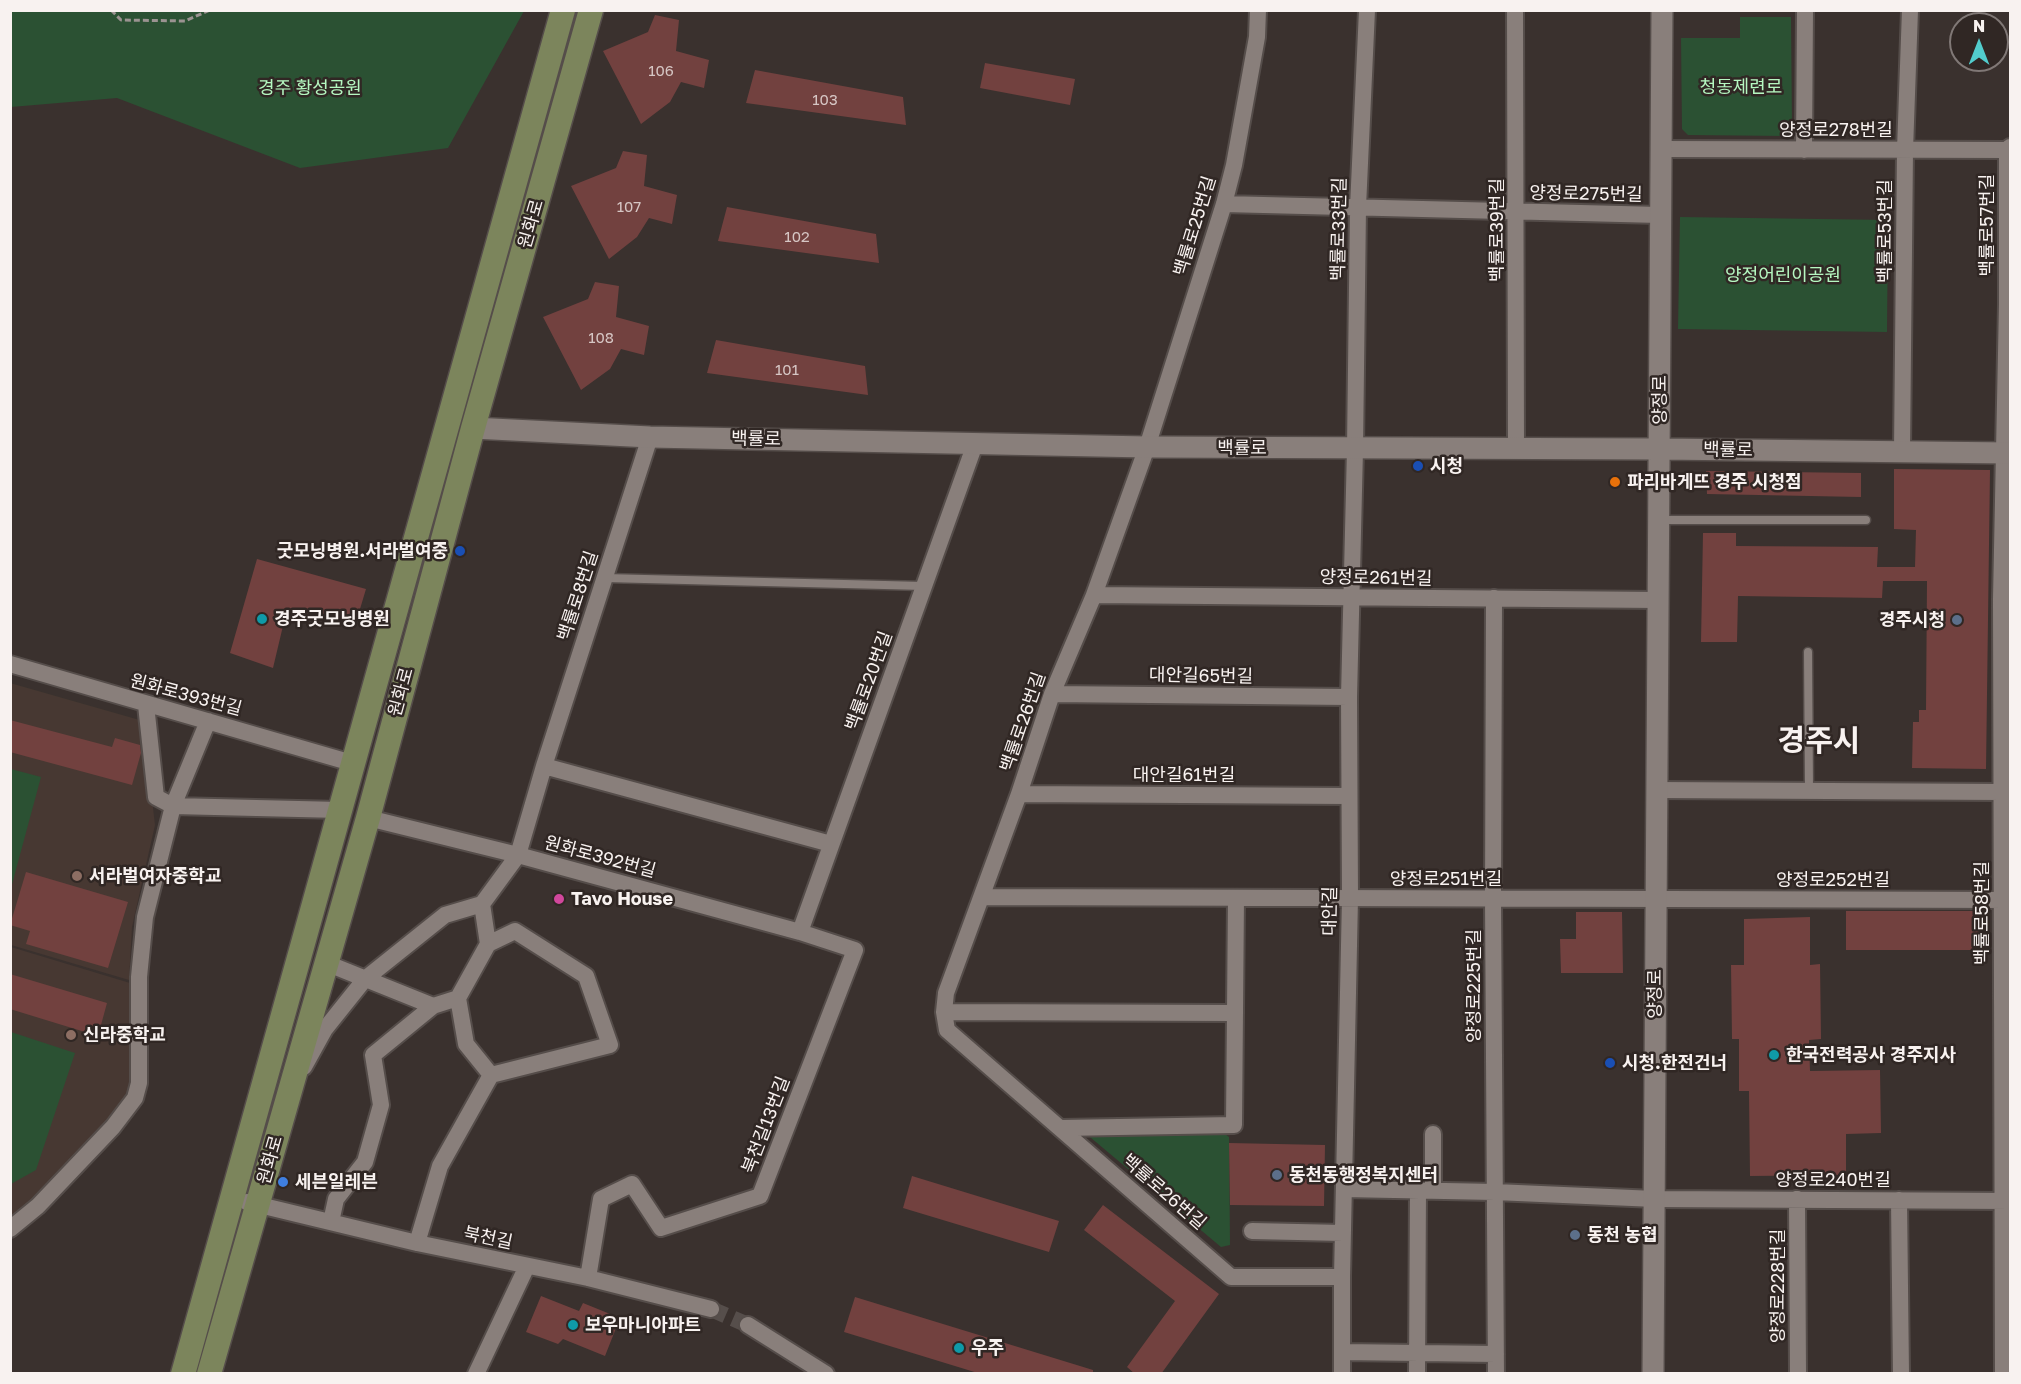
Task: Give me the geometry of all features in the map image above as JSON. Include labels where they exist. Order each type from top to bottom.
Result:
[{"type":"main road","name":"원화로","points":[[183,1374],[563,10]]},
{"type":"main road","name":"원화로","points":[[209,1374],[368,818],[473,428],[591,10]]},
{"type":"main road","points":[[446,426],[473,428]]},
{"type":"main road","points":[[340,810],[368,818]]},
{"type":"street","name":"백률로25번길","points":[[1148,447],[1224,204],[1234,165],[1257,37],[1258,10]]},
{"type":"street","name":"백률로33번길","points":[[1355,449],[1358,207],[1367,10]]},
{"type":"street","name":"백률로39번길","points":[[1515,10],[1516,449]]},
{"type":"street","name":"양정로","points":[[1653,1374],[1662,10]]},
{"type":"street","points":[[1804,150],[1805,10]]},
{"type":"street","name":"백률로53번길","points":[[1902,451],[1905,150],[1910,10]]},
{"type":"street","name":"양정로278번길","points":[[1661,149],[2009,149]]},
{"type":"street","name":"백률로57번길","points":[[2007,453],[2009,149]]},
{"type":"street","name":"양정로275번길","points":[[1224,204],[1660,215]]},
{"type":"street","name":"백률로","points":[[473,428],[650,437],[1148,447],[2007,453]]},
{"type":"street","name":"백률로8번길","points":[[518,855],[544,766],[650,437]]},
{"type":"street","name":"백률로20번길","points":[[800,932],[975,444]]},
{"type":"street","name":"백률로26번길","points":[[1148,447],[1094,594],[1052,694],[1019,794],[946,993],[944,1012],[947,1030],[1231,1277],[1342,1277]]},
{"type":"street","name":"대안길","points":[[1342,1374],[1350,898],[1349,697],[1355,449]]},
{"type":"street","name":"백률로58번길","points":[[2002,1374],[2006,1201],[2006,900],[2002,792],[2007,453]]},
{"type":"street","name":"양정로261번길","points":[[1094,594],[1658,600]]},
{"type":"street","name":"양정로225번길","points":[[1494,598],[1496,1374]]},
{"type":"street","name":"원화로393번길","points":[[10,664],[352,764]]},
{"type":"street","name":"대안길65번길","points":[[1052,694],[1349,697]]},
{"type":"street","points":[[146,705],[156,797],[173,806],[340,810]]},
{"type":"street","points":[[10,1229],[53,1191],[113,1127],[135,1098],[139,1083],[139,977],[145,918],[173,806],[208,721]]},
{"type":"street","points":[[544,766],[831,844]]},
{"type":"street","points":[[1656,790],[2002,792]]},
{"type":"street","name":"대안길61번길","points":[[1019,794],[1348,796]]},
{"type":"street","name":"원화로392번길","points":[[368,818],[518,855],[800,932],[855,950]]},
{"type":"street","points":[[290,1091],[325,1029],[364,979],[445,915],[482,904],[518,855]]},
{"type":"street","name":"양정로251번길","points":[[982,897],[1655,899]]},
{"type":"street","points":[[1061,1128],[1234,1125],[1236,898]]},
{"type":"street","name":"양정로252번길","points":[[1655,899],[2006,900]]},
{"type":"street","points":[[482,904],[488,944]]},
{"type":"street","points":[[417,1243],[440,1166],[491,1075],[610,1045],[586,976],[514,931],[488,944],[458,998],[466,1044],[491,1075]]},
{"type":"street","name":"북천길13번길","points":[[588,1278],[601,1199],[632,1184],[661,1228],[760,1196],[855,950]]},
{"type":"street","points":[[326,963],[433,1006]]},
{"type":"street","points":[[331,1222],[336,1199],[365,1162],[381,1105],[373,1055],[433,1006],[458,998]]},
{"type":"street","points":[[944,1012],[1234,1013]]},
{"type":"street","points":[[1417,1374],[1426,1190],[1433,1134]]},
{"type":"street","points":[[1344,1189],[1655,1198]]},
{"type":"street","name":"북천길","points":[[232,1198],[417,1243],[588,1278],[711,1309]]},
{"type":"street","name":"양정로240번길","points":[[1655,1198],[2006,1201]]},
{"type":"street","name":"양정로228번길","points":[[1797,1199],[1798,1374]]},
{"type":"street","points":[[1899,1200],[1901,1374]]},
{"type":"street","points":[[1252,1231],[1343,1233]]},
{"type":"street","points":[[476,1374],[527,1266]]},
{"type":"street","points":[[748,1325],[826,1374]]},
{"type":"street","points":[[1342,1352],[1496,1354]]},
{"type":"lane","points":[[1658,520],[1866,520]]},
{"type":"lane","points":[[604,578],[924,586]]},
{"type":"lane","points":[[1808,652],[1809,791]]},
{"type":"path","points":[[111,10],[121,20],[174,21],[184,21],[210,10]]},
{"type":"shaded area","name":"서라벌여자중학교","points":[[10,683],[143,721],[155,825],[132,927],[129,980],[11,945]]},
{"type":"shaded area","name":"신라중학교","points":[[11,947],[130,983],[133,1088],[115,1116],[11,1221]]},
{"type":"green space","name":"경주 황성공원","points":[[11,10],[524,11],[448,148],[300,168],[117,98],[11,107]]},
{"type":"green space","name":"청동제련로","points":[[1740,17],[1791,17],[1792,131],[1788,136],[1688,135],[1682,129],[1681,38],[1740,38]]},
{"type":"green space","name":"양정어린이공원","points":[[1680,217],[1888,220],[1887,332],[1678,329]]},
{"type":"green space","points":[[10,769],[41,777],[11,888]]},
{"type":"green space","points":[[11,1032],[75,1053],[36,1170],[11,1184]]},
{"type":"green space","points":[[1078,1127],[1221,1131],[1229,1137],[1230,1245],[1221,1247]]},
{"type":"building","points":[[655,15],[679,20],[676,51],[709,60],[704,88],[681,82],[670,102],[641,124],[603,51],[648,32]]},
{"type":"building","points":[[985,63],[1075,79],[1070,105],[980,88]]},
{"type":"building","points":[[755,70],[903,97],[906,125],[746,103]]},
{"type":"building","points":[[623,151],[647,155],[644,186],[677,195],[672,224],[649,218],[637,237],[609,259],[571,186],[616,168]]},
{"type":"building","points":[[727,207],[876,234],[879,263],[718,241]]},
{"type":"building","points":[[595,282],[619,286],[616,317],[649,326],[644,355],[621,349],[610,369],[581,390],[543,317],[588,299]]},
{"type":"building","points":[[716,340],[865,366],[868,395],[707,373]]},
{"type":"building","name":"경주시청","points":[[1894,469],[1990,470],[1986,769],[1912,768],[1913,722],[1919,722],[1919,710],[1926,710],[1927,581],[1883,581],[1882,598],[1738,596],[1737,642],[1701,642],[1703,533],[1736,533],[1736,546],[1878,547],[1877,567],[1915,567],[1916,530],[1894,529]]},
{"type":"building","points":[[1706,471],[1861,473],[1861,497],[1707,494]]},
{"type":"building","name":"경주굿모닝병원","points":[[257,559],[366,589],[354,629],[287,609],[273,668],[230,653]]},
{"type":"building","points":[[10,720],[112,747],[115,738],[140,745],[141,753],[132,785],[10,752]]},
{"type":"building","points":[[26,872],[128,902],[108,968],[26,944],[30,931],[10,925]]},
{"type":"building","points":[[1846,911],[1980,911],[1980,950],[1846,950]]},
{"type":"building","points":[[1576,912],[1622,912],[1623,973],[1561,973],[1560,939],[1576,939]]},
{"type":"building","name":"한국전력공사 경주지사","points":[[1810,917],[1810,965],[1820,964],[1821,1039],[1809,1040],[1810,1071],[1880,1070],[1881,1133],[1846,1134],[1846,1175],[1750,1176],[1749,1091],[1739,1091],[1739,1039],[1732,1039],[1731,965],[1744,965],[1744,919]]},
{"type":"building","points":[[10,974],[107,1003],[98,1036],[10,1009]]},
{"type":"building","name":"동천동행정복지센터","points":[[1229,1143],[1325,1145],[1324,1206],[1230,1205]]},
{"type":"building","points":[[912,1176],[1059,1221],[1049,1252],[903,1208]]},
{"type":"building","points":[[1103,1205],[1219,1294],[1161,1374],[1135,1374],[1127,1367],[1175,1301],[1084,1230]]},
{"type":"building","name":"보우마니아파트","points":[[541,1296],[579,1311],[583,1303],[620,1318],[605,1356],[563,1339],[558,1344],[526,1332]]},
{"type":"building","name":"우주","points":[[855,1297],[1093,1370],[1093,1374],[981,1374],[844,1332]]},
{"type":"tunnel","points":[[711,1309],[748,1325]]},
{"type":"place","name":"시청","points":[[1418,466]]},
{"type":"place","name":"파리바게뜨 경주 시청점","points":[[1615,482]]},
{"type":"place","name":"굿모닝병원.서라벌여중","points":[[460,551]]},
{"type":"place","name":"경주굿모닝병원","points":[[262,619]]},
{"type":"place","name":"경주시청","points":[[1957,620]]},
{"type":"place","name":"서라벌여자중학교","points":[[77,876]]},
{"type":"place","name":"Tavo House","points":[[559,899]]},
{"type":"place","name":"신라중학교","points":[[71,1035]]},
{"type":"place","name":"한국전력공사 경주지사","points":[[1774,1055]]},
{"type":"place","name":"시청.한전건너","points":[[1610,1063]]},
{"type":"place","name":"동천동행정복지센터","points":[[1277,1175]]},
{"type":"place","name":"세븐일레븐","points":[[283,1182]]},
{"type":"place","name":"동천 농협","points":[[1575,1235]]},
{"type":"place","name":"보우마니아파트","points":[[573,1325]]},
{"type":"place","name":"우주","points":[[959,1348]]},
{"type":"district","name":"경주시","points":[[1819,741]]}]
